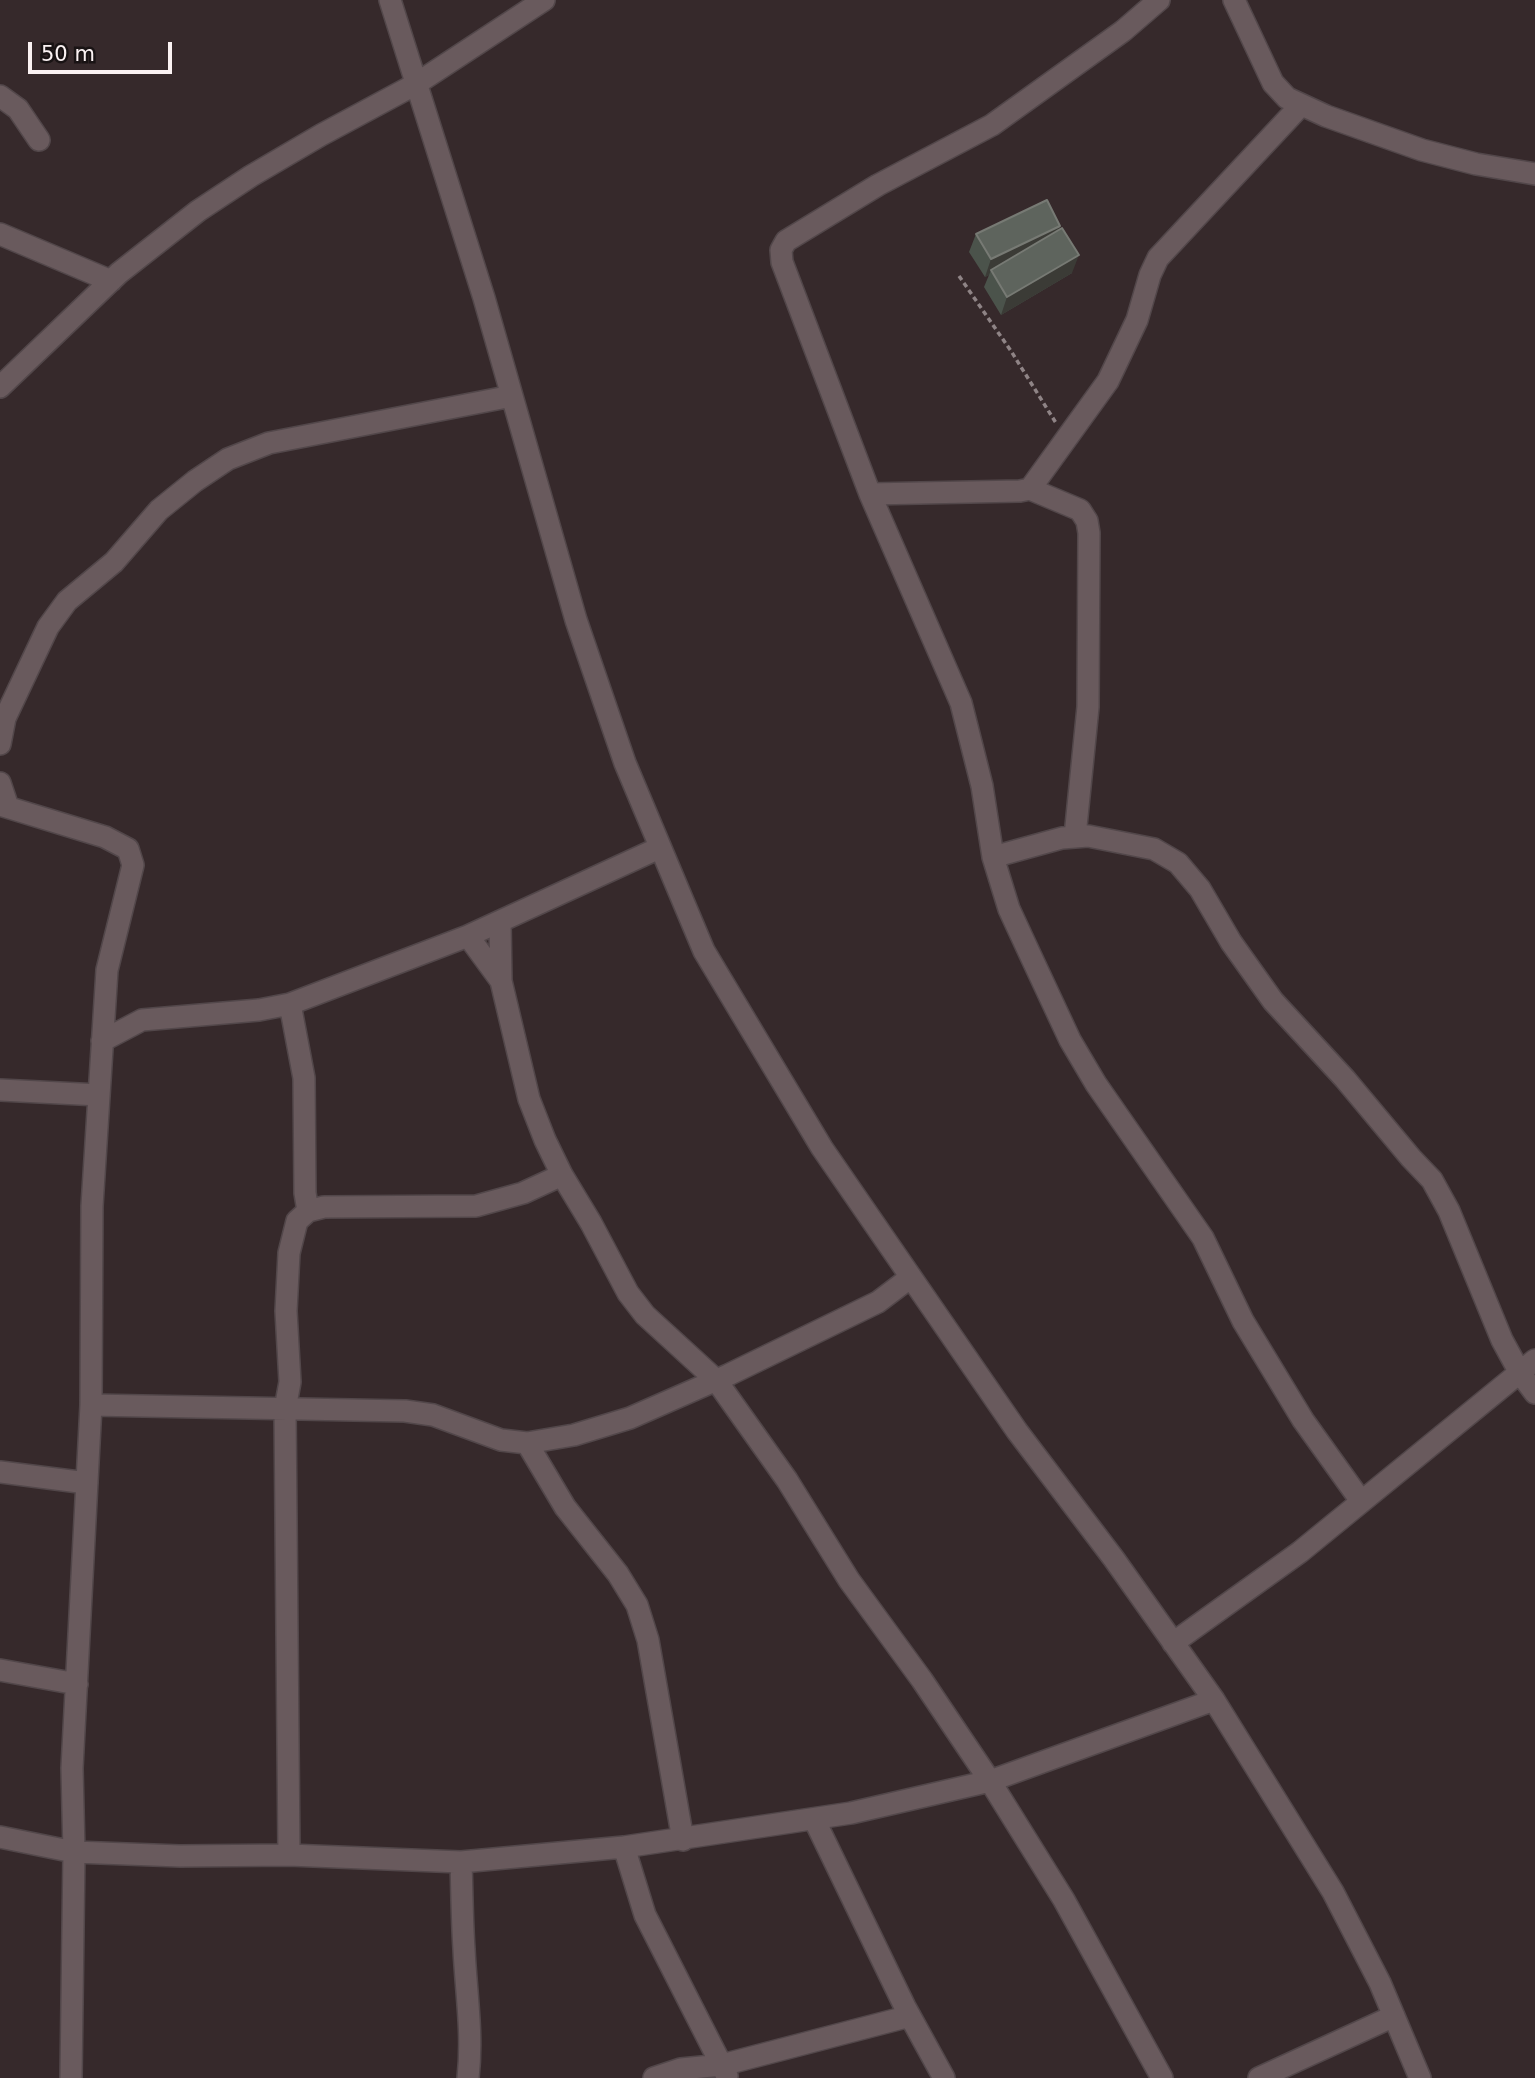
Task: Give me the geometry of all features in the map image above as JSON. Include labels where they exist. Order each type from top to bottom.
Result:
[{"type":"street","points":[[390,0],[484,298],[576,620],[625,763],[704,951],[822,1148],[1017,1432],[1114,1559],[1214,1700],[1333,1892],[1380,1983],[1420,2078]]},
{"type":"street","points":[[0,387],[111,281],[198,211],[321,135],[416,84],[544,0]]},
{"type":"street","points":[[1159,0],[1124,32],[992,125],[878,185],[786,241],[781,250],[782,262],[870,494],[961,702],[982,786],[993,858],[1009,908],[1070,1040],[1096,1084],[1203,1238],[1249,1332],[1303,1420],[1361,1502]]},
{"type":"street","points":[[1234,0],[1273,83],[1286,98],[1422,150],[1476,164],[1535,174]]},
{"type":"street","points":[[0,96],[18,109],[39,141]]},
{"type":"street","points":[[1030,489],[1108,381],[1136,320],[1158,258],[1301,105]]},
{"type":"street","points":[[0,234],[111,281]]},
{"type":"street","points":[[0,744],[2,720],[48,627],[67,601],[114,562],[159,510],[195,481],[228,460],[269,443],[512,396]]},
{"type":"street","points":[[870,494],[1030,489],[1080,510],[1087,521],[1088,707],[1075,836]]},
{"type":"street","points":[[0,783],[4,806],[105,837],[128,849],[133,865],[107,970],[92,1206],[91,1405],[72,1768],[74,1852],[71,2078]]},
{"type":"street","points":[[993,858],[1075,836],[1088,836],[1154,849],[1178,863],[1200,889],[1231,942],[1273,1001],[1432,1180],[1449,1211],[1502,1340],[1527,1366],[1535,1393]]},
{"type":"street","points":[[103,1041],[142,1020],[235,1013],[289,1004],[468,936],[659,848]]},
{"type":"street","points":[[500,922],[500,981],[529,1099],[562,1175],[628,1293],[645,1315],[716,1380],[787,1480],[849,1580],[922,1680],[990,1781],[1064,1900],[1162,2078]]},
{"type":"street","points":[[468,936],[500,981]]},
{"type":"street","points":[[104,1004],[142,1020]]},
{"type":"street","points":[[289,1004],[304,1078],[305,1193],[308,1211]]},
{"type":"street","points":[[0,1090],[99,1096]]},
{"type":"street","points":[[289,1855],[285,1409],[290,1382],[286,1311],[289,1253],[297,1221],[308,1211],[324,1207],[476,1206],[523,1193],[562,1175]]},
{"type":"street","points":[[91,1405],[405,1412],[433,1415],[501,1440],[527,1443],[574,1435],[630,1418],[878,1302],[911,1278]]},
{"type":"street","points":[[1173,1643],[1300,1552],[1527,1366]]},
{"type":"street","points":[[527,1443],[565,1507],[618,1574],[637,1605],[648,1640],[683,1840]]},
{"type":"street","points":[[0,1472],[87,1483]]},
{"type":"street","points":[[0,1670],[78,1684]]},
{"type":"street","points":[[0,1837],[74,1852],[180,1856],[289,1855],[461,1862],[624,1847],[851,1813],[990,1781],[1214,1700]]},
{"type":"street","points":[[814,1819],[944,2078]]},
{"type":"street","points":[[624,1847],[645,1916],[725,2071]]},
{"type":"street","points":[[461,1862],[464,1950],[470,2005],[471,2055],[468,2078]]},
{"type":"street","points":[[654,2078],[681,2068],[725,2071],[911,2016]]},
{"type":"street","points":[[1259,2078],[1394,2016]]},
{"type":"path","points":[[959,276],[1011,351],[1066,440]]},
{"type":"building","points":[[1047,200],[1060,226],[991,259],[976,234]]},
{"type":"building","points":[[1062,228],[1079,255],[1007,297],[991,270]]}]
